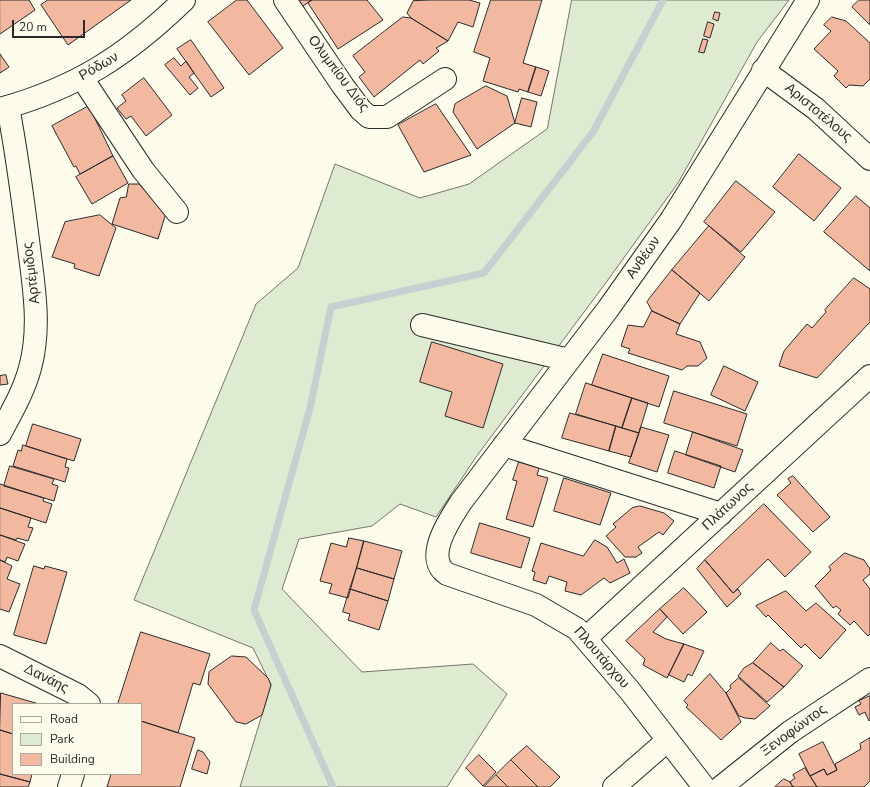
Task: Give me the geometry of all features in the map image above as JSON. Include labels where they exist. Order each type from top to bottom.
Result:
[{"type":"street","name":"Ρόδων","points":[[4,108],[46,94],[82,78],[120,56],[157,26],[184,0]]},
{"type":"street","name":"Ολυμπίου Διός","points":[[285,0],[343,86],[361,110],[370,117],[387,117],[445,79]]},
{"type":"street","name":"Ανθέων","points":[[461,502],[569,360],[671,220],[808,0]]},
{"type":"street","name":"Αριστοτέλους","points":[[763,70],[799,95],[870,159]]},
{"type":"street","points":[[82,78],[143,170],[177,212]]},
{"type":"street","name":"Αρτέμιδος","points":[[0,434],[17,401],[28,373],[33,352],[36,322],[36,305],[20,172],[4,108]]},
{"type":"street","points":[[422,325],[569,360]]},
{"type":"street","name":"Πλάτωνος","points":[[586,638],[870,376]]},
{"type":"street","points":[[504,445],[721,514]]},
{"type":"street","name":"Πλουτάρχου","points":[[461,502],[448,523],[439,543],[438,557],[442,569],[451,576],[513,596],[536,605],[567,621],[586,638],[704,787]]},
{"type":"street","name":"Δανάης","points":[[0,656],[78,695],[88,703]]},
{"type":"street","name":"Ξενοφώντος","points":[[722,787],[790,732],[870,679]]},
{"type":"street","points":[[614,787],[668,740]]},
{"type":"street","points":[[69,787],[74,775]]},
{"type":"green space","points":[[572,0],[789,0],[757,42],[678,183],[476,457],[436,517],[400,504],[372,526],[299,539],[282,589],[362,672],[473,664],[507,694],[447,787],[240,787],[271,685],[253,648],[134,600],[256,304],[298,268],[335,164],[420,198],[469,184],[547,129]]},
{"type":"building","points":[[0,0],[29,0],[35,10],[0,34]]},
{"type":"building","points":[[48,0],[131,0],[68,45],[41,5]]},
{"type":"building","points":[[237,0],[247,0],[283,48],[249,75],[208,22]]},
{"type":"building","points":[[299,0],[312,0],[303,6]]},
{"type":"building","points":[[312,0],[367,0],[383,20],[338,49],[308,3]]},
{"type":"building","points":[[469,0],[480,3],[473,27],[458,22],[448,41],[411,18],[407,13],[413,1]]},
{"type":"building","points":[[491,0],[542,0],[523,63],[536,67],[528,92],[519,89],[518,92],[483,81],[490,58],[474,52]]},
{"type":"building","points":[[859,0],[870,0],[870,25],[852,7]]},
{"type":"building","points":[[715,12],[720,13],[718,21],[713,19]]},
{"type":"building","points":[[403,17],[411,18],[448,41],[436,48],[439,51],[423,64],[420,60],[374,97],[359,77],[365,72],[353,56]]},
{"type":"building","points":[[832,17],[846,21],[870,43],[870,79],[863,86],[849,85],[846,88],[834,76],[838,71],[814,49],[831,31],[824,25]]},
{"type":"building","points":[[708,22],[714,24],[710,38],[704,36]]},
{"type":"building","points":[[703,39],[708,40],[704,53],[699,52]]},
{"type":"building","points":[[191,40],[224,88],[211,97],[177,49]]},
{"type":"building","points":[[0,54],[9,67],[0,73]]},
{"type":"building","points":[[174,58],[181,66],[186,61],[194,73],[189,77],[198,88],[190,95],[165,65]]},
{"type":"building","points":[[536,67],[549,71],[541,96],[528,92]]},
{"type":"building","points":[[144,78],[172,115],[146,136],[131,116],[126,119],[117,108],[126,101],[122,95]]},
{"type":"building","points":[[486,86],[507,96],[515,123],[477,149],[453,112],[455,104]]},
{"type":"building","points":[[522,98],[537,102],[531,127],[515,123]]},
{"type":"building","points":[[436,104],[471,155],[424,172],[398,125]]},
{"type":"building","points":[[89,106],[113,156],[80,174],[76,166],[74,167],[52,126]]},
{"type":"building","points":[[799,154],[841,188],[814,221],[773,187]]},
{"type":"building","points":[[113,156],[128,183],[92,204],[76,177]]},
{"type":"building","points":[[736,181],[775,212],[741,252],[704,222]]},
{"type":"building","points":[[129,184],[139,184],[166,213],[158,239],[112,224],[120,198],[126,197]]},
{"type":"building","points":[[856,196],[870,208],[870,271],[824,232]]},
{"type":"building","points":[[100,215],[116,228],[99,276],[74,268],[75,264],[52,257],[65,222]]},
{"type":"building","points":[[709,226],[745,257],[709,301],[672,270]]},
{"type":"building","points":[[672,270],[700,293],[680,324],[652,311],[647,302]]},
{"type":"building","points":[[854,278],[870,289],[870,322],[817,378],[779,366],[784,351],[807,324],[812,328],[826,312],[825,310]]},
{"type":"building","points":[[652,311],[680,324],[676,334],[700,342],[707,358],[698,366],[687,366],[682,370],[628,353],[630,349],[621,346],[628,325],[643,327]]},
{"type":"building","points":[[432,342],[503,364],[483,428],[445,416],[452,392],[420,382]]},
{"type":"building","points":[[603,354],[669,376],[659,407],[592,385]]},
{"type":"building","points":[[724,366],[758,382],[745,411],[711,395]]},
{"type":"building","points":[[6,375],[8,384],[0,385],[0,376]]},
{"type":"building","points":[[586,383],[632,398],[622,428],[576,414]]},
{"type":"building","points":[[674,391],[747,414],[737,446],[664,423]]},
{"type":"building","points":[[632,398],[648,403],[639,433],[622,428]]},
{"type":"building","points":[[570,413],[616,426],[609,451],[562,438]]},
{"type":"building","points":[[33,424],[81,439],[74,461],[26,446]]},
{"type":"building","points":[[616,426],[639,433],[631,457],[609,451]]},
{"type":"building","points":[[641,427],[669,435],[657,472],[629,463]]},
{"type":"building","points":[[693,432],[743,450],[735,472],[686,455]]},
{"type":"building","points":[[23,445],[67,459],[65,467],[69,468],[65,482],[13,466],[18,450],[21,451]]},
{"type":"building","points":[[675,451],[721,466],[714,488],[668,473]]},
{"type":"building","points":[[519,462],[539,468],[537,475],[548,478],[533,527],[506,519],[517,481],[513,480]]},
{"type":"building","points":[[10,466],[54,479],[52,484],[58,486],[54,501],[4,486]]},
{"type":"building","points":[[793,476],[830,517],[813,532],[777,495],[791,483],[788,479]]},
{"type":"building","points":[[564,478],[611,493],[600,525],[554,511]]},
{"type":"building","points":[[0,484],[44,498],[43,501],[52,504],[46,523],[0,508]]},
{"type":"building","points":[[764,504],[811,552],[785,577],[768,559],[733,593],[705,560]]},
{"type":"building","points":[[640,506],[664,513],[674,521],[663,535],[659,532],[638,547],[642,553],[636,557],[625,557],[606,536],[616,527],[613,524],[632,508]]},
{"type":"building","points":[[0,508],[31,518],[28,527],[33,528],[28,541],[17,538],[16,540],[0,535]]},
{"type":"building","points":[[480,523],[530,538],[521,568],[471,553]]},
{"type":"building","points":[[0,535],[25,544],[18,561],[7,557],[5,562],[0,560]]},
{"type":"building","points":[[349,538],[364,541],[348,598],[329,593],[332,584],[320,581],[331,543],[346,547]]},
{"type":"building","points":[[595,540],[607,547],[617,563],[624,559],[630,573],[610,583],[604,578],[581,595],[565,591],[567,582],[549,576],[546,584],[533,580],[535,572],[532,571],[541,543],[583,556]]},
{"type":"building","points":[[364,541],[402,551],[394,579],[357,568]]},
{"type":"building","points":[[845,553],[864,560],[870,569],[870,574],[863,580],[870,589],[870,634],[868,636],[854,621],[850,625],[838,614],[841,610],[836,606],[833,608],[815,586],[831,570],[829,567]]},
{"type":"building","points":[[0,560],[12,566],[7,579],[20,584],[9,612],[0,609]]},
{"type":"building","points":[[705,560],[733,593],[738,589],[741,594],[727,607],[697,569]]},
{"type":"building","points":[[34,566],[44,569],[45,566],[67,572],[46,644],[14,635]]},
{"type":"building","points":[[357,568],[394,579],[388,601],[350,589]]},
{"type":"building","points":[[684,588],[707,612],[683,634],[660,609]]},
{"type":"building","points":[[350,589],[388,601],[379,630],[348,620],[350,614],[343,612]]},
{"type":"building","points":[[786,591],[806,611],[816,603],[846,630],[820,659],[805,644],[801,648],[768,615],[766,617],[756,606]]},
{"type":"building","points":[[660,609],[667,617],[653,632],[666,639],[684,644],[667,678],[643,665],[645,659],[626,641]]},
{"type":"building","points":[[141,632],[210,654],[200,685],[193,683],[178,733],[142,721],[142,703],[118,703]]},
{"type":"building","points":[[771,643],[780,651],[783,649],[803,666],[784,687],[753,663]]},
{"type":"building","points":[[684,644],[704,651],[692,676],[688,674],[684,682],[669,675]]},
{"type":"building","points":[[232,656],[246,657],[268,678],[271,685],[262,715],[246,724],[236,722],[208,684],[209,672]]},
{"type":"building","points":[[753,663],[784,687],[767,702],[738,676],[744,668]]},
{"type":"building","points":[[710,674],[726,693],[741,722],[721,740],[686,707],[688,705],[684,701]]},
{"type":"building","points":[[739,678],[770,706],[755,719],[739,716],[726,693],[731,688],[730,686]]},
{"type":"building","points":[[1,693],[36,703],[12,703],[12,734],[0,730]]},
{"type":"building","points":[[870,696],[869,721],[865,712],[859,715],[855,707],[861,704],[859,701]]},
{"type":"building","points":[[142,721],[195,738],[180,787],[107,787],[111,775],[142,775]]},
{"type":"building","points":[[0,730],[12,734],[12,775],[32,775],[30,782],[0,774]]},
{"type":"building","points":[[870,738],[870,781],[864,787],[817,787],[810,776],[824,769],[827,775],[837,770],[835,764],[861,749],[860,744]]},
{"type":"building","points":[[823,742],[837,770],[827,775],[824,769],[810,776],[799,754]]},
{"type":"building","points":[[527,746],[560,777],[550,787],[538,787],[511,760]]},
{"type":"building","points":[[198,750],[203,752],[210,762],[207,774],[192,769]]},
{"type":"building","points":[[479,755],[496,772],[483,786],[466,768]]},
{"type":"building","points":[[511,760],[538,787],[508,787],[496,775]]},
{"type":"building","points":[[805,768],[817,787],[793,787],[790,782],[795,778],[793,775]]},
{"type":"building","points":[[0,774],[30,782],[28,787],[0,787]]},
{"type":"building","points":[[496,775],[508,787],[484,787]]},
{"type":"building","points":[[784,779],[790,782],[793,787],[775,787]]},
{"type":"waterway","points":[[333,787],[254,610],[310,408],[331,307],[484,273],[593,132],[663,0]]}]
